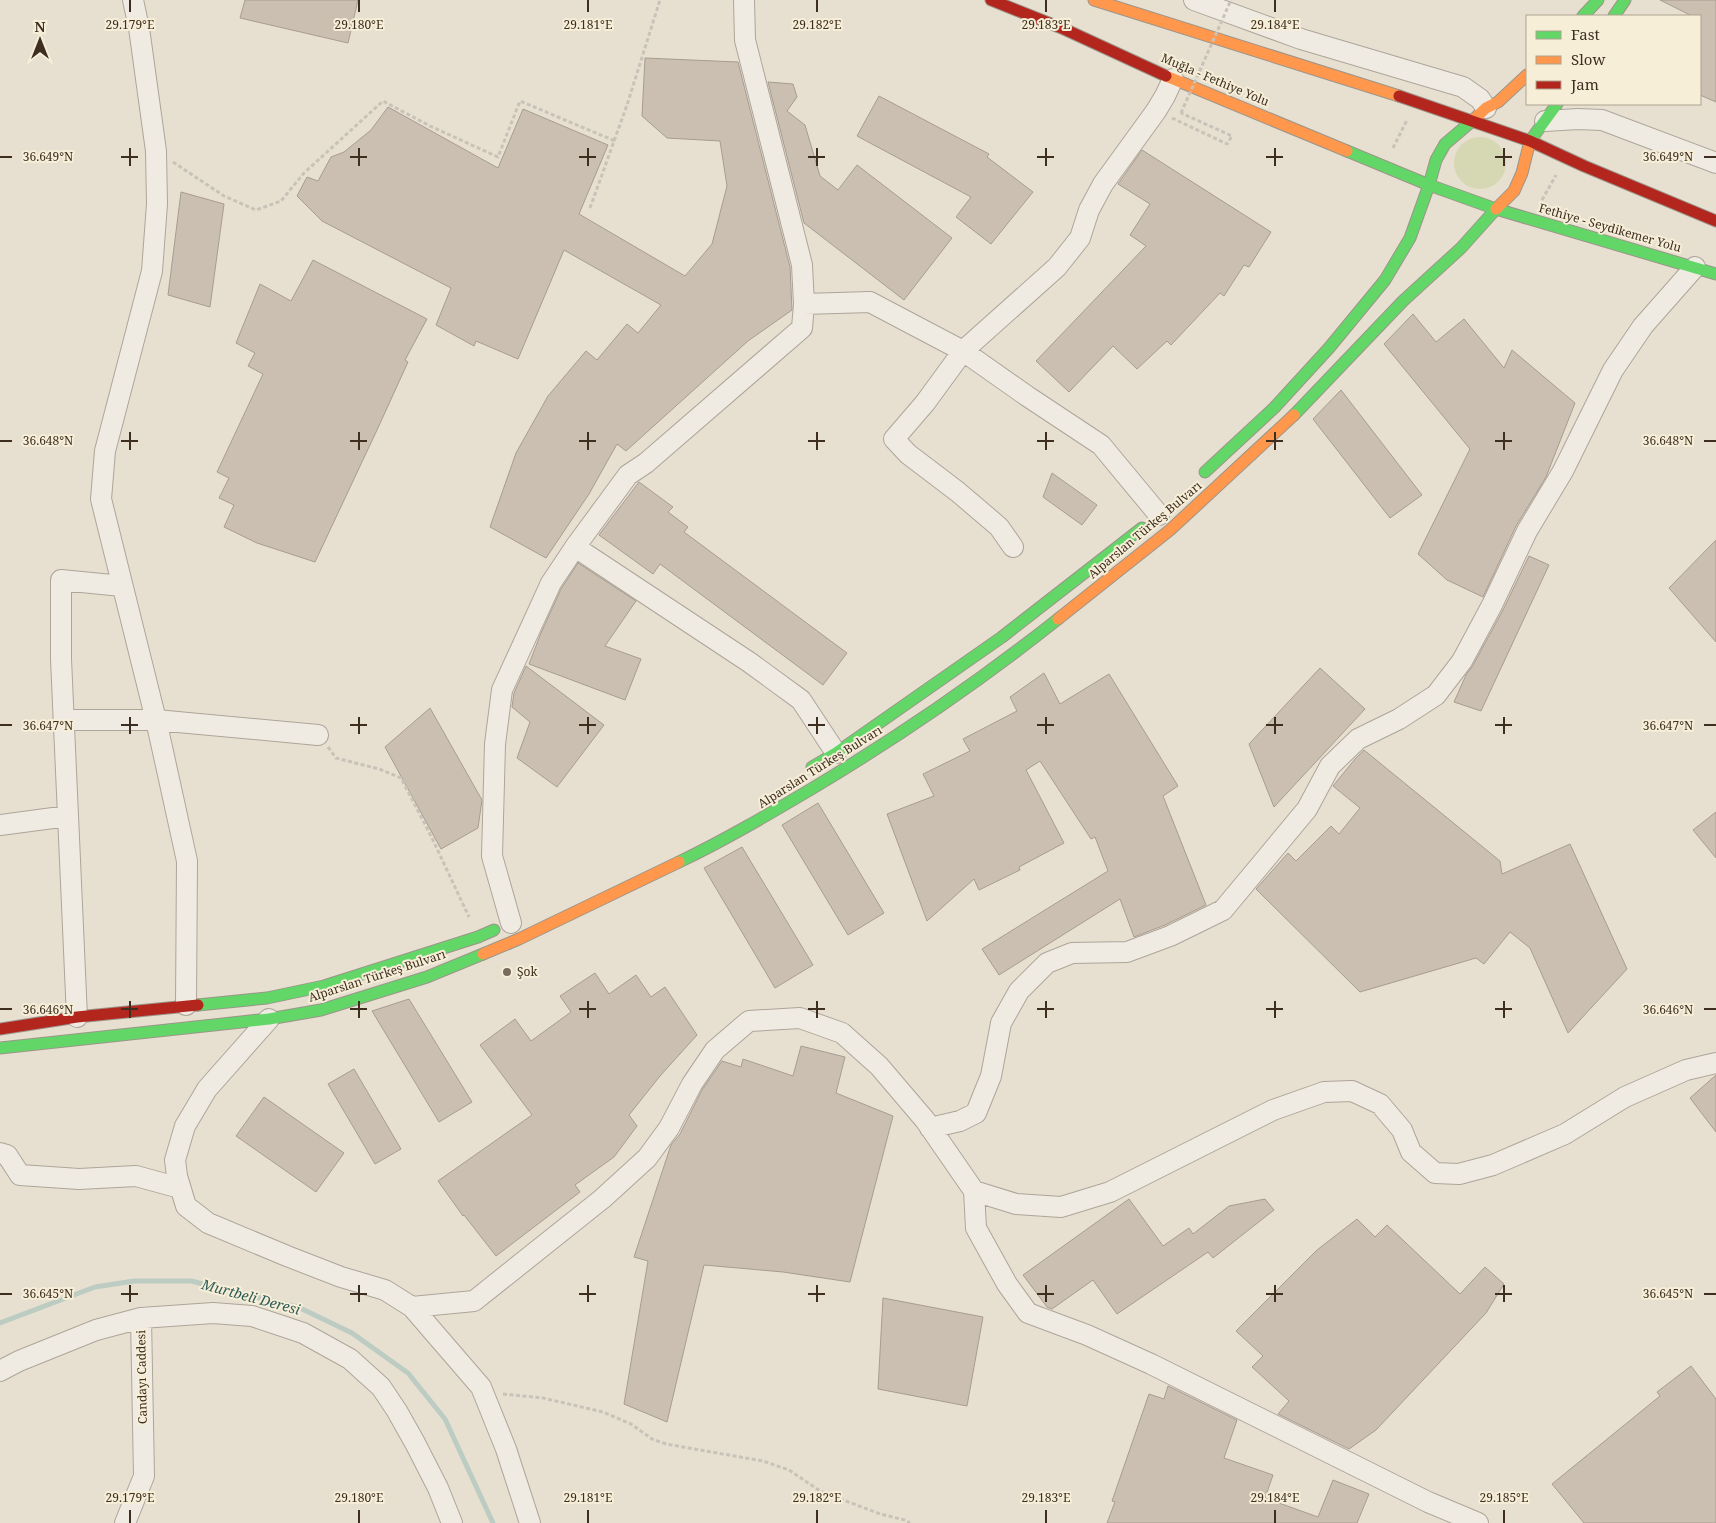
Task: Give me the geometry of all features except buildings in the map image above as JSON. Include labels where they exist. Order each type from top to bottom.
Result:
[{"type":"main road","name":"Muğla - Fethiye Yolu","points":[[991,0],[1064,29],[1173,79],[1429,185]]},
{"type":"main road","points":[[1094,0],[1417,102],[1479,115],[1566,157],[1716,220]]},
{"type":"main road","points":[[1584,15],[1598,0]]},
{"type":"main road","points":[[1615,15],[1625,0]]},
{"type":"main road","points":[[1526,76],[1498,102],[1479,115],[1445,144],[1436,160],[1429,185],[1496,209],[1514,191],[1522,173],[1530,141],[1555,105]]},
{"type":"main road","name":"Alparslan Türkeş Bulvarı","points":[[1195,481],[1274,408],[1329,348],[1385,280],[1410,238],[1429,185]]},
{"type":"main road","name":"Alparslan Türkeş Bulvarı","points":[[0,1048],[269,1019],[321,1010],[427,977],[519,939],[712,846],[763,818],[875,751],[1009,658],[1170,530],[1304,406],[1403,301],[1461,248],[1496,209]]},
{"type":"main road","name":"Fethiye - Seydikemer Yolu","points":[[1496,209],[1716,274]]},
{"type":"main road","name":"Alparslan Türkeş Bulvarı","points":[[803,773],[1002,638],[1163,511]]},
{"type":"main road","name":"Alparslan Türkeş Bulvarı","points":[[0,1029],[77,1017],[267,998],[324,986],[478,937],[516,920]]},
{"type":"street","points":[[133,0],[139,28],[156,151],[157,204],[152,271],[105,451],[101,499],[156,720],[187,861],[186,1005]]},
{"type":"street","points":[[516,920],[492,856],[495,744],[502,690],[551,584],[575,547],[628,475],[646,463],[802,328],[804,304],[802,265],[745,40],[744,0]]},
{"type":"street","points":[[1194,0],[1300,39],[1463,87],[1480,100],[1479,115]]},
{"type":"street","points":[[1013,546],[999,527],[958,492],[908,454],[894,439],[925,403],[963,351],[1057,268],[1080,238],[1089,210],[1103,184],[1156,111],[1173,79]]},
{"type":"street","points":[[1583,105],[1602,120]]},
{"type":"street","points":[[1545,121],[1578,118],[1602,120],[1716,163]]},
{"type":"street","points":[[930,1128],[960,1122],[976,1113],[991,1076],[1001,1023],[1019,991],[1048,963],[1072,953],[1126,952],[1170,936],[1223,910],[1307,809],[1330,766],[1358,740],[1399,719],[1436,695],[1462,661],[1528,532],[1564,471],[1613,370],[1643,326],[1695,267]]},
{"type":"street","points":[[804,304],[870,302],[963,351],[1101,445],[1163,511]]},
{"type":"street","points":[[575,547],[749,662],[801,700],[836,752]]},
{"type":"street","points":[[77,1017],[61,659],[61,580],[122,586]]},
{"type":"street","points":[[64,720],[156,720],[318,735]]},
{"type":"street","points":[[0,825],[68,816]]},
{"type":"street","points":[[412,1307],[474,1301],[602,1199],[647,1158],[669,1128],[692,1084],[714,1050],[749,1020],[800,1018],[842,1033],[879,1066],[930,1128],[974,1191],[976,1228],[1007,1284],[1028,1313],[1087,1335],[1151,1364],[1428,1502],[1478,1523]]},
{"type":"street","points":[[269,1019],[207,1089],[185,1126],[175,1160],[177,1176],[186,1206],[208,1223],[342,1277],[386,1290],[412,1307],[481,1388],[506,1448],[530,1523]]},
{"type":"street","points":[[974,1191],[1016,1204],[1061,1207],[1110,1192],[1273,1110],[1324,1092],[1352,1091],[1380,1104],[1402,1130],[1411,1152],[1434,1173],[1459,1174],[1493,1166],[1565,1134],[1625,1097],[1686,1070],[1716,1063]]},
{"type":"street","points":[[0,1153],[7,1155],[20,1176],[80,1179],[136,1176],[180,1188]]},
{"type":"street","points":[[141,1318],[212,1313],[252,1316],[304,1333],[350,1359],[381,1387],[397,1411],[438,1488],[452,1523]]},
{"type":"street","name":"Candayı Caddesi","points":[[0,1372],[19,1361],[96,1330],[141,1318],[144,1476],[126,1523]]},
{"type":"path","points":[[590,208],[615,141],[660,0]]},
{"type":"path","points":[[1156,111],[1227,144],[1232,136],[1181,113],[1231,0]]},
{"type":"path","points":[[156,151],[224,196],[256,210],[282,201],[304,173],[383,101],[430,126],[498,158],[520,102],[615,141]]},
{"type":"path","points":[[1384,165],[1417,102]]},
{"type":"path","points":[[1531,219],[1566,157]]},
{"type":"path","points":[[318,735],[336,758],[379,769],[401,778],[432,838],[478,937]]},
{"type":"path","points":[[481,1388],[497,1394],[542,1398],[603,1412],[631,1424],[652,1439],[666,1444],[771,1464],[789,1470],[820,1491],[880,1514],[910,1523]]},
{"type":"green space","points":[[1480,137],[1490,139],[1498,145],[1504,153],[1506,163],[1504,173],[1498,181],[1490,187],[1480,189],[1470,187],[1462,181],[1456,173],[1454,163],[1456,153],[1462,145],[1470,139]]},
{"type":"waterway","name":"Murtbeli Deresi","points":[[0,1323],[95,1287],[134,1281],[191,1281],[298,1307],[352,1333],[408,1373],[445,1419],[493,1523]]},
{"type":"traffic: fast","points":[[1584,15],[1598,0]]},
{"type":"traffic: fast","points":[[1615,15],[1625,0]]},
{"type":"traffic: fast","points":[[1530,141],[1556,105]]},
{"type":"traffic: fast","points":[[1429,185],[1436,160],[1445,144],[1472,121]]},
{"type":"traffic: fast","points":[[1347,151],[1429,185],[1496,209],[1716,274]]},
{"type":"traffic: fast","points":[[1205,472],[1274,408],[1329,348],[1385,280],[1410,238],[1429,185]]},
{"type":"traffic: fast","points":[[1294,415],[1403,301],[1461,248],[1496,209]]},
{"type":"traffic: fast","points":[[812,767],[836,753],[1002,637],[1142,528]]},
{"type":"traffic: fast","points":[[679,862],[763,817],[876,749],[969,686],[1058,619]]},
{"type":"traffic: fast","points":[[198,1005],[267,998],[324,986],[478,937],[494,930]]},
{"type":"traffic: fast","points":[[0,1048],[269,1019],[321,1010],[427,977],[483,954]]},
{"type":"traffic: slow","points":[[1094,0],[1399,96]]},
{"type":"traffic: slow","points":[[1166,76],[1347,151]]},
{"type":"traffic: slow","points":[[1472,121],[1486,108],[1498,102],[1526,76]]},
{"type":"traffic: slow","points":[[1496,209],[1514,191],[1522,173],[1530,141]]},
{"type":"traffic: slow","points":[[1058,619],[1170,530],[1294,415]]},
{"type":"traffic: slow","points":[[483,954],[519,939],[679,862]]},
{"type":"traffic: jam","points":[[991,0],[1064,29],[1166,76]]},
{"type":"traffic: jam","points":[[1399,96],[1530,141],[1584,166],[1716,221]]},
{"type":"traffic: jam","points":[[0,1029],[77,1017],[198,1005]]},
{"type":"place","name":"Şok","points":[[507,972]]}]
